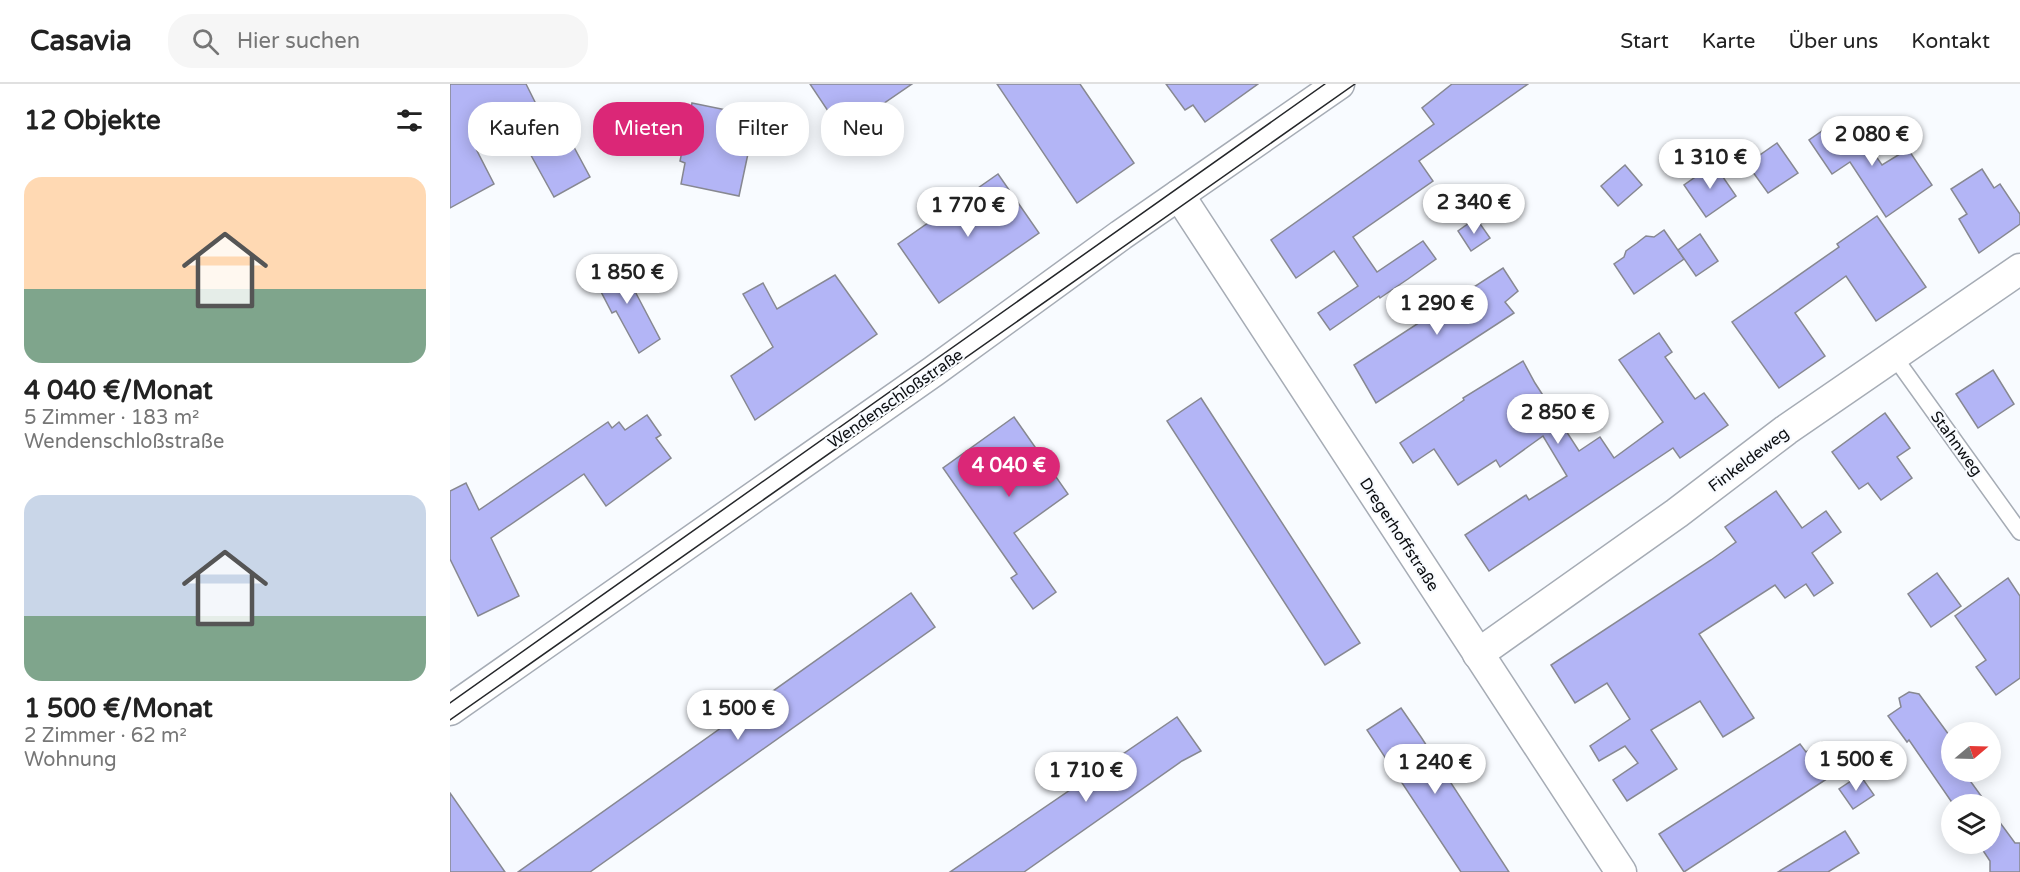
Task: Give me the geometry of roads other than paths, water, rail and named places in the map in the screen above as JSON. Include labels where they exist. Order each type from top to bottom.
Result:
[{"type":"street","name":"Wendenschloßstraße","points":[[450,710],[1339,84]]},
{"type":"street","name":"Dregerhoffstraße","points":[[1179,195],[1621,872]]},
{"type":"street","name":"Finkeldeweg","points":[[1478,654],[1677,513],[1786,430],[2020,269]]},
{"type":"lane","name":"Stahnweg","points":[[1893,355],[2020,532]]},
{"type":"tram line","points":[[450,703],[1325,84]]},
{"type":"tram line","points":[[450,720],[1355,84]]}]
